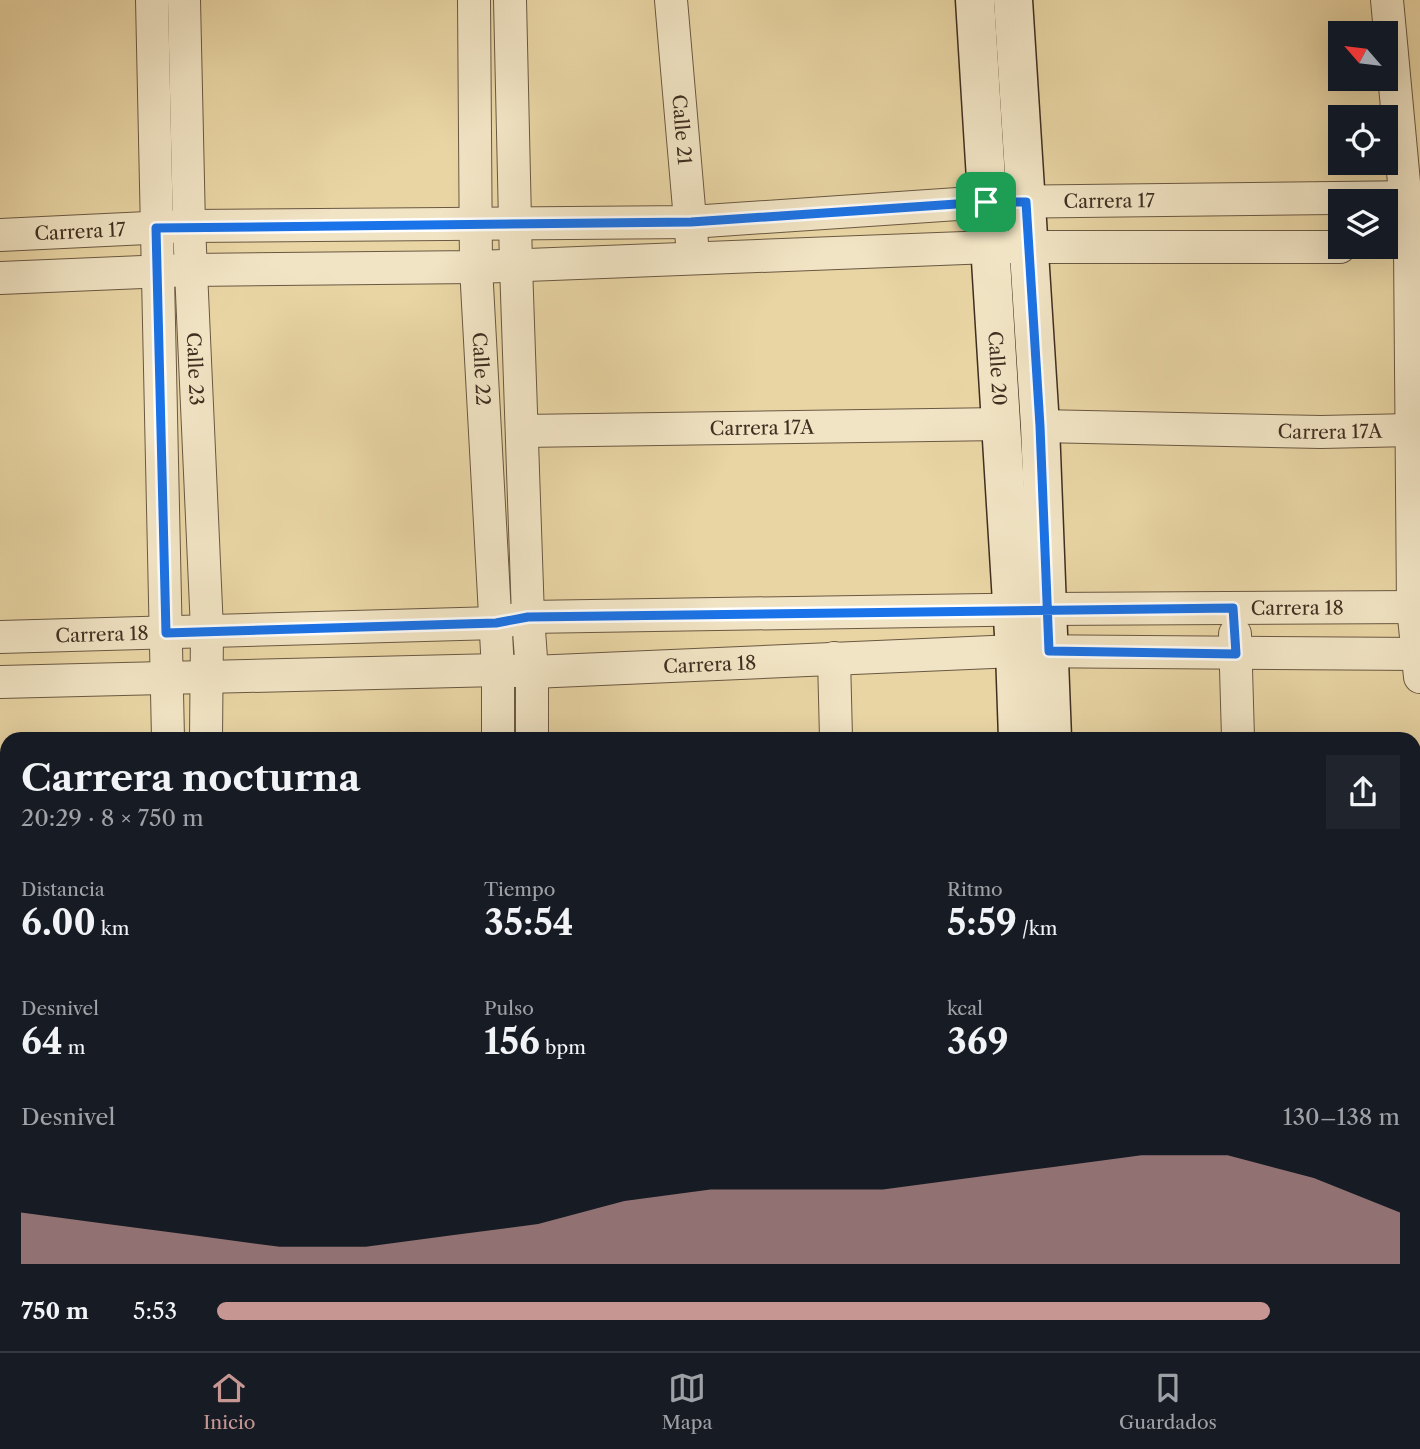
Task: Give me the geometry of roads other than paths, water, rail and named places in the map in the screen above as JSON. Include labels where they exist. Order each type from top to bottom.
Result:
[{"type":"street","name":"Calle 23","points":[[152,0],[168,732]]},
{"type":"street","name":"Calle 23","points":[[184,0],[188,226],[207,630],[206,732]]},
{"type":"street","name":"Calle 22","points":[[474,0],[476,267],[496,623],[498,732]]},
{"type":"street","name":"Calle 22","points":[[510,0],[528,617],[533,672],[532,732]]},
{"type":"street","name":"Calle 21","points":[[671,0],[693,259]]},
{"type":"street","name":"Calle 20","points":[[975,0],[1001,424],[1029,609],[1032,651],[1051,732]]},
{"type":"street","name":"Calle 20","points":[[1013,0],[1040,426],[1029,609]]},
{"type":"street","points":[[1387,0],[1412,197],[1405,247],[1419,662]]},
{"type":"street","name":"Carrera 17","points":[[0,235],[188,226],[691,222],[986,202],[1412,197]]},
{"type":"street","points":[[0,278],[190,270],[476,267],[990,247],[1328,247]]},
{"type":"street","name":"Carrera 17A","points":[[522,431],[1001,424]]},
{"type":"street","name":"Carrera 17A","points":[[1040,426],[1321,432],[1412,430]]},
{"type":"street","name":"Carrera 18","points":[[0,637],[496,623],[528,617],[1029,609],[1417,607]]},
{"type":"street","points":[[1233,608],[1238,732]]},
{"type":"street","name":"Calle 20","points":[[1019,732],[1032,651]]},
{"type":"street","name":"Carrera 18","points":[[0,682],[498,670],[533,672],[1032,651],[1236,654],[1419,662]]},
{"type":"street","points":[[834,658],[836,732]]}]
